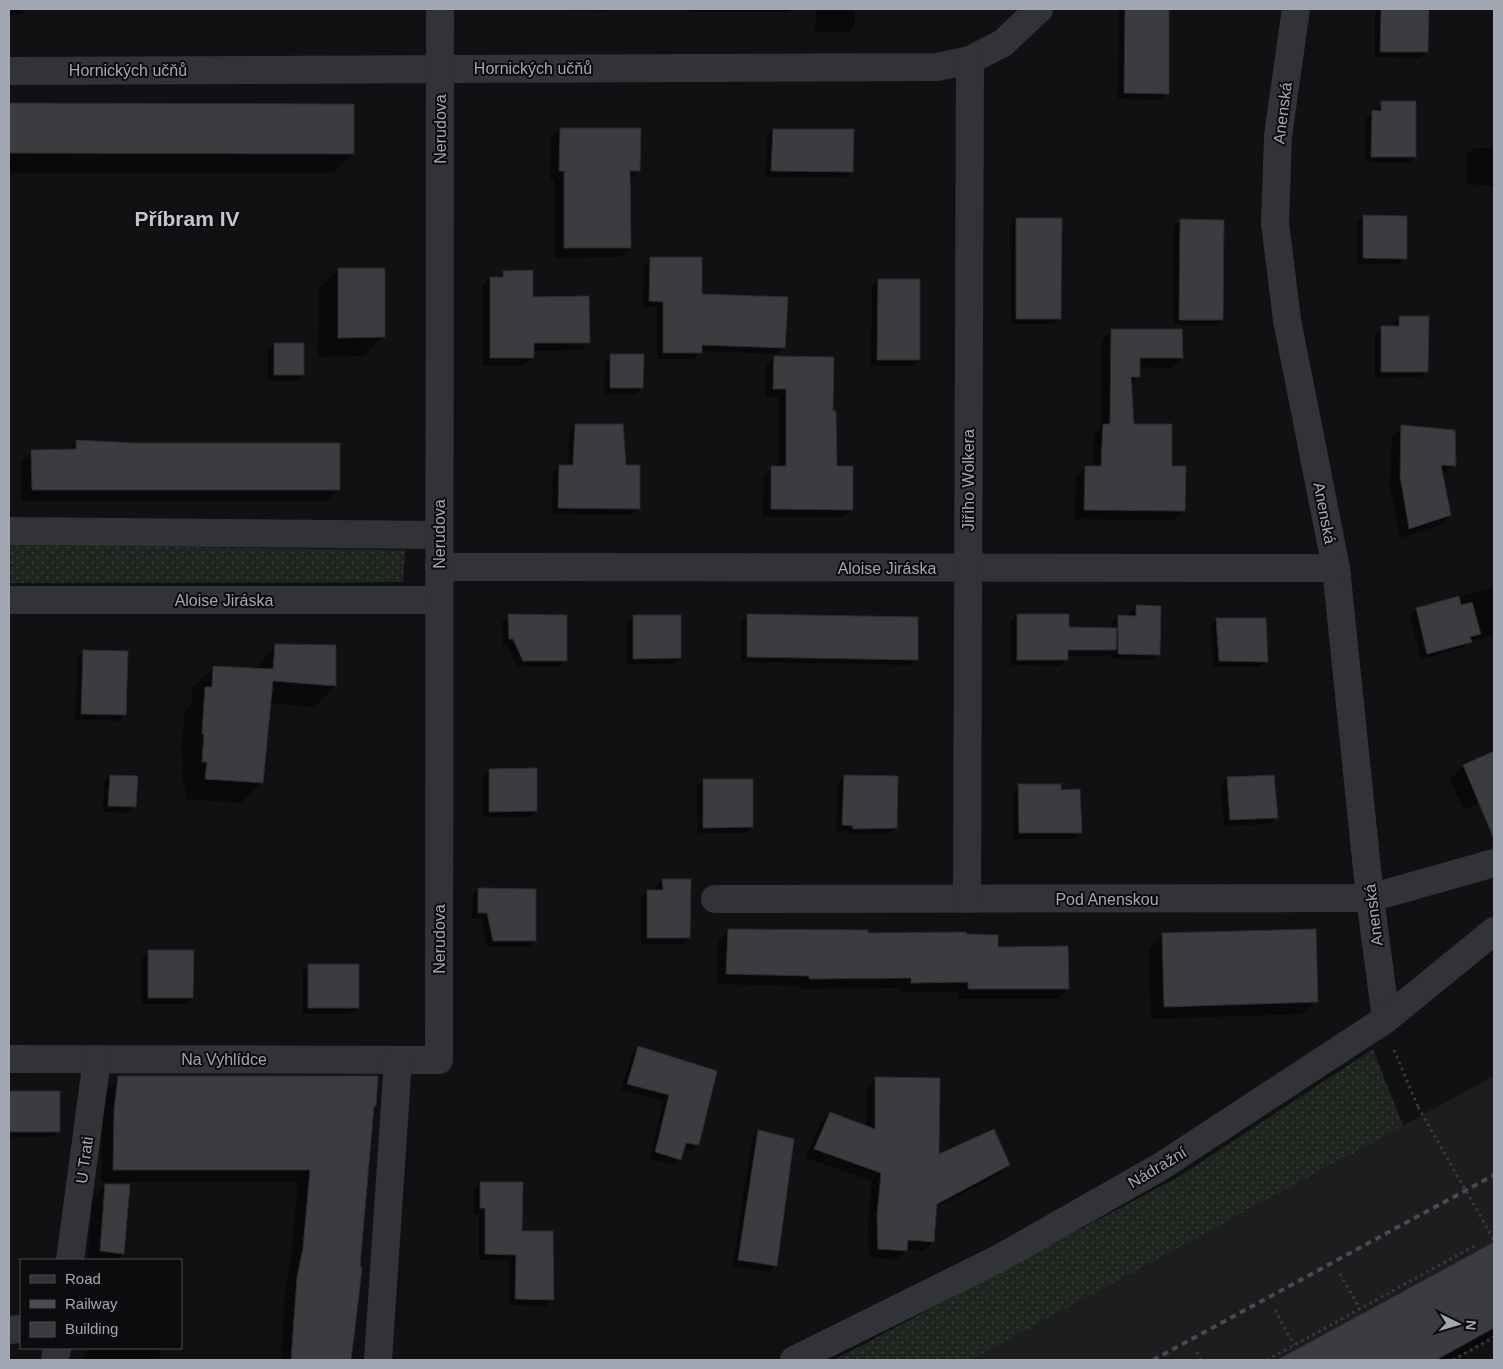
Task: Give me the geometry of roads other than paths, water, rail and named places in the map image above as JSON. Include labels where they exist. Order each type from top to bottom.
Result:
[{"type":"street","name":"Nerudova","points":[[439,1060],[440,9]]},
{"type":"street","name":"Hornických učňů","points":[[9,70],[937,67],[970,60],[1003,43],[1039,9]]},
{"type":"street","name":"Anenská","points":[[1296,9],[1278,136],[1275,223],[1288,320],[1336,568],[1370,898],[1386,1019]]},
{"type":"street","name":"Jiřího Wolkera","points":[[967,899],[970,60]]},
{"type":"street","points":[[9,531],[439,534]]},
{"type":"street","name":"Aloise Jiráska","points":[[439,568],[1336,568]]},
{"type":"street","name":"Aloise Jiráska","points":[[9,600],[439,600]]},
{"type":"street","name":"Pod Anenskou","points":[[715,899],[1370,898],[1494,863]]},
{"type":"street","name":"Nádražní","points":[[794,1360],[1000,1258],[1152,1172],[1386,1019],[1494,932]]},
{"type":"street","name":"Na Vyhlídce","points":[[9,1059],[439,1060]]},
{"type":"street","name":"U Trati","points":[[70,1259],[97,1059]]},
{"type":"street","points":[[378,1360],[398,1060]]},
{"type":"railway","points":[[1153,1360],[1494,1175]]},
{"type":"district","name":"Příbram IV","points":[[187,219]]}]
